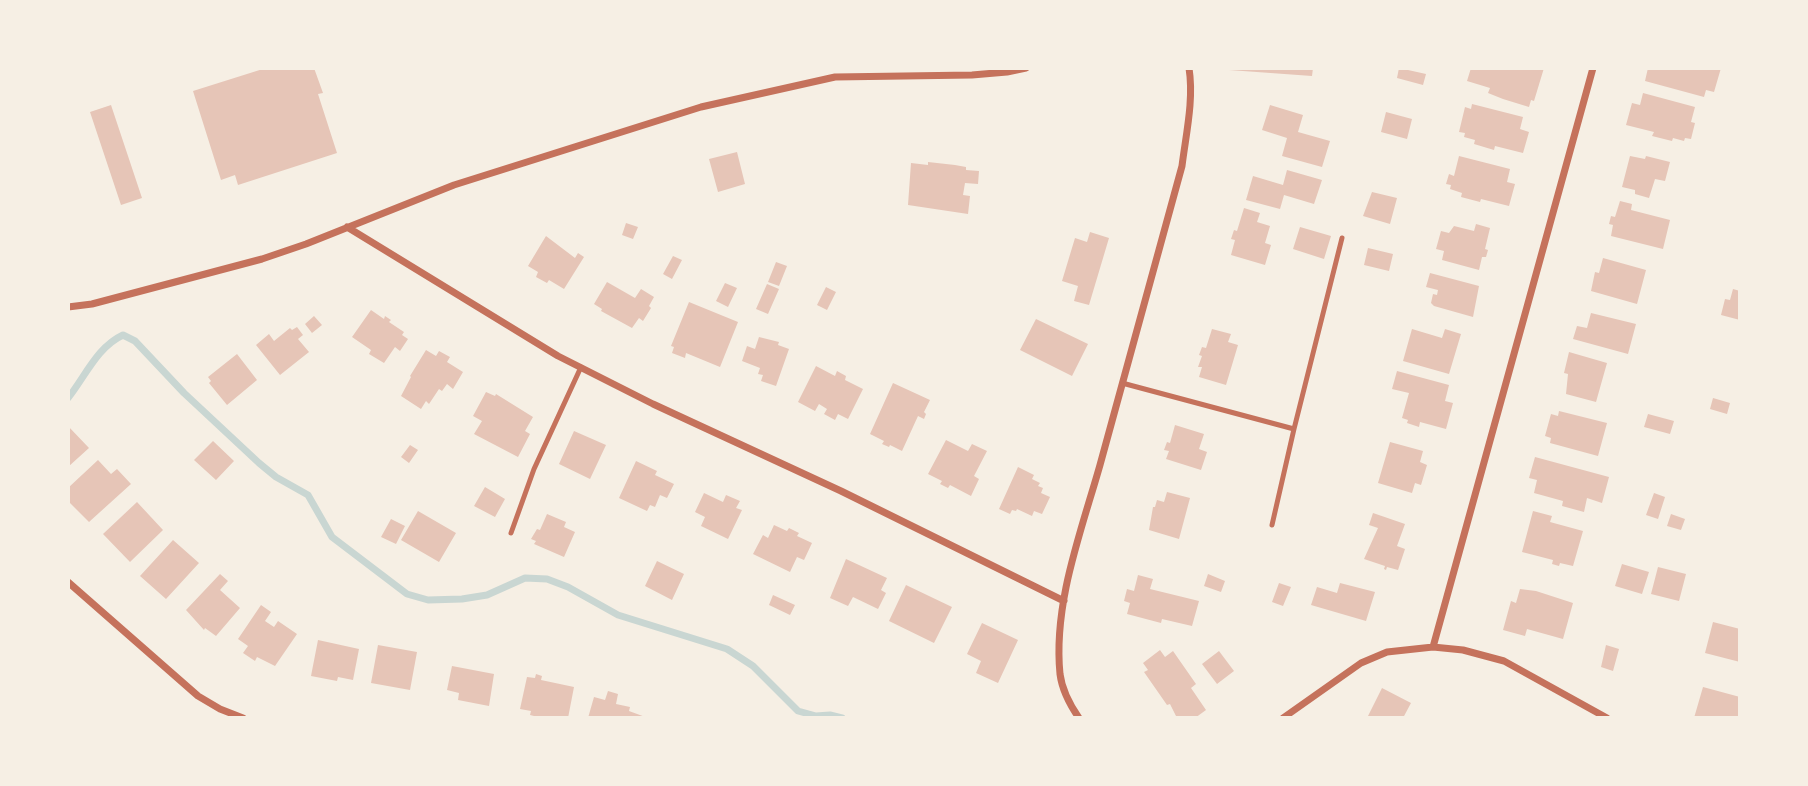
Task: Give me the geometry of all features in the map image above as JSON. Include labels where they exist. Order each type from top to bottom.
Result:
[{"type":"street","points":[[68,306],[92,304],[262,259],[454,185],[701,107],[835,77],[972,75],[1026,68]]},
{"type":"street","points":[[1079,718],[1069,704],[1060,676],[1060,635],[1064,601],[1079,536],[1182,166],[1191,82],[1189,68]]},
{"type":"street","points":[[1433,647],[1593,68]]},
{"type":"street","points":[[347,227],[558,356],[1064,601]]},
{"type":"street","points":[[68,582],[198,696],[243,718]]},
{"type":"street","points":[[1283,718],[1361,663],[1387,652],[1433,647],[1463,650],[1504,661],[1608,718]]},
{"type":"lane","points":[[1272,525],[1342,239]]},
{"type":"lane","points":[[511,533],[534,469],[581,367]]},
{"type":"lane","points":[[1122,383],[1294,429]]},
{"type":"building","points":[[266,68],[314,68],[323,93],[318,94],[337,153],[238,185],[235,175],[221,180],[193,91]]},
{"type":"building","points":[[1229,68],[1313,68],[1312,76]]},
{"type":"building","points":[[1399,68],[1426,74],[1423,85],[1397,78]]},
{"type":"building","points":[[1471,68],[1544,68],[1534,101],[1531,100],[1529,107],[1488,93],[1490,88],[1467,81]]},
{"type":"building","points":[[1648,68],[1721,68],[1714,92],[1706,90],[1704,97],[1645,81]]},
{"type":"building","points":[[1643,93],[1695,107],[1691,122],[1695,123],[1691,139],[1685,138],[1684,141],[1673,138],[1672,141],[1652,136],[1654,132],[1626,125],[1632,103],[1640,105]]},
{"type":"building","points":[[1472,104],[1523,117],[1520,129],[1529,132],[1523,153],[1495,146],[1494,150],[1474,144],[1475,140],[1464,137],[1465,133],[1459,132],[1465,107],[1471,109]]},
{"type":"building","points":[[111,105],[142,198],[121,205],[90,112]]},
{"type":"building","points":[[1270,105],[1303,115],[1298,132],[1330,141],[1322,167],[1282,156],[1287,138],[1262,130]]},
{"type":"building","points":[[1386,112],[1412,119],[1407,139],[1381,132]]},
{"type":"building","points":[[737,152],[745,184],[718,192],[709,159]]},
{"type":"building","points":[[1459,156],[1510,169],[1507,182],[1515,184],[1509,206],[1461,197],[1462,193],[1450,189],[1451,185],[1446,184],[1449,174],[1454,176]]},
{"type":"building","points":[[1630,156],[1645,159],[1646,156],[1670,162],[1665,181],[1655,179],[1649,198],[1635,194],[1635,190],[1622,187]]},
{"type":"building","points":[[928,162],[979,171],[978,184],[965,183],[963,195],[970,196],[968,214],[908,205],[911,163],[928,165]]},
{"type":"building","points":[[1287,170],[1322,180],[1314,204],[1284,195],[1280,209],[1246,200],[1253,176],[1283,185]]},
{"type":"building","points":[[1372,192],[1397,198],[1390,224],[1363,216]]},
{"type":"building","points":[[1620,201],[1632,204],[1631,210],[1670,220],[1663,249],[1611,236],[1611,216],[1615,217]]},
{"type":"building","points":[[1244,208],[1260,213],[1257,222],[1270,226],[1265,243],[1271,245],[1265,265],[1231,255],[1235,240],[1231,239],[1234,230],[1237,231]]},
{"type":"building","points":[[626,223],[638,227],[633,239],[622,235]]},
{"type":"building","points":[[1476,224],[1490,228],[1485,249],[1488,250],[1486,257],[1482,257],[1479,270],[1442,260],[1444,251],[1436,249],[1441,231],[1449,233],[1454,226],[1474,231]]},
{"type":"building","points":[[1300,227],[1331,236],[1324,259],[1293,249]]},
{"type":"building","points":[[1090,232],[1109,238],[1089,305],[1074,301],[1078,286],[1062,281],[1075,238],[1087,242]]},
{"type":"building","points":[[546,236],[575,258],[578,253],[584,257],[564,289],[549,280],[547,283],[536,277],[538,272],[528,266]]},
{"type":"building","points":[[1368,248],[1393,254],[1389,271],[1364,265]]},
{"type":"building","points":[[673,256],[682,260],[672,279],[663,274]]},
{"type":"building","points":[[1603,258],[1646,270],[1637,304],[1591,291],[1595,272],[1599,273]]},
{"type":"building","points":[[776,262],[787,266],[779,286],[768,282]]},
{"type":"building","points":[[1430,273],[1479,286],[1473,317],[1431,303],[1433,294],[1437,295],[1438,290],[1426,287]]},
{"type":"building","points":[[607,282],[635,298],[641,289],[654,297],[643,321],[639,318],[632,328],[601,311],[602,309],[594,304]]},
{"type":"building","points":[[725,283],[737,288],[728,307],[716,301]]},
{"type":"building","points":[[767,284],[779,289],[768,314],[756,309]]},
{"type":"building","points":[[826,287],[836,292],[827,310],[817,305]]},
{"type":"building","points":[[1733,289],[1740,291],[1740,320],[1721,315],[1725,299],[1730,300]]},
{"type":"building","points":[[689,302],[738,322],[720,367],[686,353],[685,358],[672,353],[674,347],[671,346]]},
{"type":"building","points":[[371,310],[384,319],[385,316],[391,320],[389,322],[404,332],[402,335],[408,339],[400,351],[395,347],[384,363],[369,354],[371,350],[352,337]]},
{"type":"building","points":[[1591,313],[1636,324],[1628,354],[1573,339],[1577,326],[1587,328]]},
{"type":"building","points":[[314,316],[322,325],[312,333],[305,324]]},
{"type":"building","points":[[1036,319],[1088,344],[1072,376],[1020,350]]},
{"type":"building","points":[[297,327],[303,335],[298,339],[309,352],[280,375],[256,345],[269,334],[274,341],[290,328],[292,330]]},
{"type":"building","points":[[1212,329],[1231,334],[1228,342],[1238,345],[1226,385],[1199,377],[1202,367],[1198,367],[1202,356],[1199,355],[1202,347],[1206,348]]},
{"type":"building","points":[[1412,329],[1442,338],[1445,329],[1461,334],[1449,374],[1403,361]]},
{"type":"building","points":[[759,337],[779,342],[778,345],[789,349],[776,386],[761,381],[763,375],[758,374],[760,368],[742,361],[747,346],[755,349]]},
{"type":"building","points":[[426,350],[436,356],[439,351],[450,357],[447,362],[463,372],[453,389],[447,384],[442,391],[439,389],[429,404],[426,401],[421,409],[401,396]]},
{"type":"building","points":[[1569,352],[1607,363],[1596,402],[1566,394],[1568,374],[1564,373]]},
{"type":"building","points":[[237,354],[257,380],[227,405],[209,383],[211,381],[208,377]]},
{"type":"building","points":[[816,366],[835,376],[837,371],[846,376],[845,380],[863,389],[848,419],[838,414],[835,420],[824,414],[827,409],[819,404],[815,411],[798,402]]},
{"type":"building","points":[[1397,371],[1449,385],[1445,401],[1453,403],[1446,429],[1420,422],[1419,427],[1402,418],[1409,393],[1392,389]]},
{"type":"building","points":[[893,383],[930,400],[924,412],[924,419],[918,416],[902,451],[882,444],[884,441],[870,434]]},
{"type":"building","points":[[486,392],[495,396],[496,394],[533,417],[525,431],[530,434],[518,457],[474,434],[482,421],[473,416]]},
{"type":"building","points":[[1713,398],[1730,403],[1727,414],[1710,409]]},
{"type":"building","points":[[1559,411],[1607,423],[1598,456],[1550,443],[1551,438],[1545,436],[1551,414],[1558,416]]},
{"type":"building","points":[[1648,414],[1674,421],[1670,434],[1644,427]]},
{"type":"building","points":[[1175,425],[1204,434],[1199,449],[1207,452],[1201,470],[1166,459],[1169,451],[1164,450],[1167,442],[1170,443]]},
{"type":"building","points":[[68,426],[89,448],[68,467]]},
{"type":"building","points":[[574,431],[606,445],[590,479],[559,464]]},
{"type":"building","points":[[946,440],[968,451],[972,444],[987,451],[974,476],[979,479],[971,496],[950,485],[948,488],[940,484],[942,481],[928,474]]},
{"type":"building","points":[[213,441],[234,461],[216,480],[194,460]]},
{"type":"building","points":[[1390,442],[1423,451],[1420,462],[1427,465],[1421,485],[1415,483],[1412,493],[1378,483]]},
{"type":"building","points":[[410,445],[418,450],[409,463],[401,457]]},
{"type":"building","points":[[1535,457],[1609,477],[1602,503],[1587,498],[1584,512],[1562,506],[1563,501],[1534,493],[1537,480],[1529,478]]},
{"type":"building","points":[[98,460],[111,474],[117,469],[131,484],[89,522],[68,501],[68,488]]},
{"type":"building","points":[[636,461],[657,471],[655,475],[674,484],[667,498],[660,495],[655,507],[650,505],[647,511],[619,498]]},
{"type":"building","points":[[1018,467],[1034,475],[1032,479],[1043,488],[1041,493],[1050,497],[1042,514],[1034,511],[1032,516],[1017,509],[1010,514],[999,509]]},
{"type":"building","points":[[485,487],[505,499],[495,517],[474,506]]},
{"type":"building","points":[[1167,492],[1190,498],[1179,539],[1149,530],[1153,507],[1157,500],[1164,502]]},
{"type":"building","points":[[704,493],[723,502],[726,495],[740,501],[736,508],[742,510],[728,539],[701,526],[705,517],[695,512]]},
{"type":"building","points":[[1654,493],[1665,497],[1658,519],[1646,515]]},
{"type":"building","points":[[137,502],[163,530],[130,562],[103,534]]},
{"type":"building","points":[[418,511],[456,533],[439,562],[401,540]]},
{"type":"building","points":[[1533,511],[1552,516],[1550,522],[1583,531],[1573,566],[1560,563],[1559,566],[1552,564],[1553,560],[1522,552]]},
{"type":"building","points":[[1373,513],[1405,524],[1397,546],[1405,549],[1398,570],[1387,567],[1386,570],[1385,566],[1364,559],[1378,528],[1369,525]]},
{"type":"building","points":[[547,514],[566,522],[564,527],[575,532],[564,557],[534,544],[536,541],[531,539],[537,529],[540,530]]},
{"type":"building","points":[[1671,514],[1685,519],[1681,530],[1667,526]]},
{"type":"building","points":[[391,519],[405,526],[396,544],[381,537]]},
{"type":"building","points":[[774,525],[787,531],[789,528],[799,533],[797,536],[812,543],[804,560],[797,557],[790,572],[753,554],[763,535],[768,538]]},
{"type":"building","points":[[173,540],[199,563],[166,599],[140,576]]},
{"type":"building","points":[[846,559],[887,578],[881,590],[886,593],[878,609],[853,597],[848,606],[830,598]]},
{"type":"building","points":[[657,561],[684,574],[672,600],[645,586]]},
{"type":"building","points":[[1622,564],[1649,572],[1642,594],[1615,586]]},
{"type":"building","points":[[1658,567],[1686,574],[1679,601],[1651,594]]},
{"type":"building","points":[[220,574],[228,581],[220,590],[240,608],[216,636],[205,628],[204,630],[186,610]]},
{"type":"building","points":[[1208,574],[1225,581],[1221,592],[1204,586]]},
{"type":"building","points":[[1138,575],[1153,579],[1150,589],[1199,601],[1192,626],[1162,619],[1161,623],[1127,614],[1130,603],[1124,601],[1127,589],[1134,591]]},
{"type":"building","points":[[1279,583],[1291,587],[1283,606],[1272,602]]},
{"type":"building","points":[[1340,583],[1375,592],[1366,621],[1311,605],[1317,587],[1337,593]]},
{"type":"building","points":[[906,585],[952,607],[934,643],[889,621]]},
{"type":"building","points":[[1520,589],[1536,591],[1573,603],[1563,639],[1527,629],[1525,636],[1503,630],[1511,601],[1516,603]]},
{"type":"building","points":[[773,595],[795,605],[790,615],[769,605]]},
{"type":"building","points":[[261,605],[271,612],[265,621],[274,627],[278,621],[297,634],[275,666],[257,657],[255,661],[243,653],[248,646],[238,639]]},
{"type":"building","points":[[1713,622],[1740,629],[1740,662],[1705,653]]},
{"type":"building","points":[[982,623],[1018,640],[998,683],[976,673],[981,661],[967,654]]},
{"type":"building","points":[[318,640],[359,649],[353,680],[338,677],[337,681],[311,676]]},
{"type":"building","points":[[378,645],[417,652],[410,690],[371,683]]},
{"type":"building","points":[[1606,645],[1619,649],[1613,671],[1601,667]]},
{"type":"building","points":[[1160,650],[1165,657],[1173,651],[1196,684],[1191,688],[1206,710],[1195,718],[1177,718],[1170,704],[1167,705],[1144,672],[1148,670],[1143,663]]},
{"type":"building","points":[[1219,651],[1234,671],[1217,684],[1202,664]]},
{"type":"building","points":[[452,666],[494,674],[489,706],[458,700],[459,693],[447,690]]},
{"type":"building","points":[[536,674],[542,676],[541,680],[574,687],[568,718],[542,718],[530,715],[531,711],[520,709],[527,677],[535,678]]},
{"type":"building","points":[[1703,687],[1740,697],[1740,718],[1694,718]]},
{"type":"building","points":[[1382,688],[1411,703],[1403,718],[1367,718]]},
{"type":"building","points":[[608,691],[618,694],[616,704],[630,707],[629,711],[648,718],[588,718],[594,697],[605,700]]},
{"type":"waterway","points":[[68,398],[99,355],[123,335],[135,341],[184,393],[259,463],[276,477],[308,495],[332,537],[407,594],[428,600],[462,599],[487,595],[525,578],[547,579],[568,587],[618,615],[727,649],[753,666],[798,711],[816,716],[842,718]]}]
